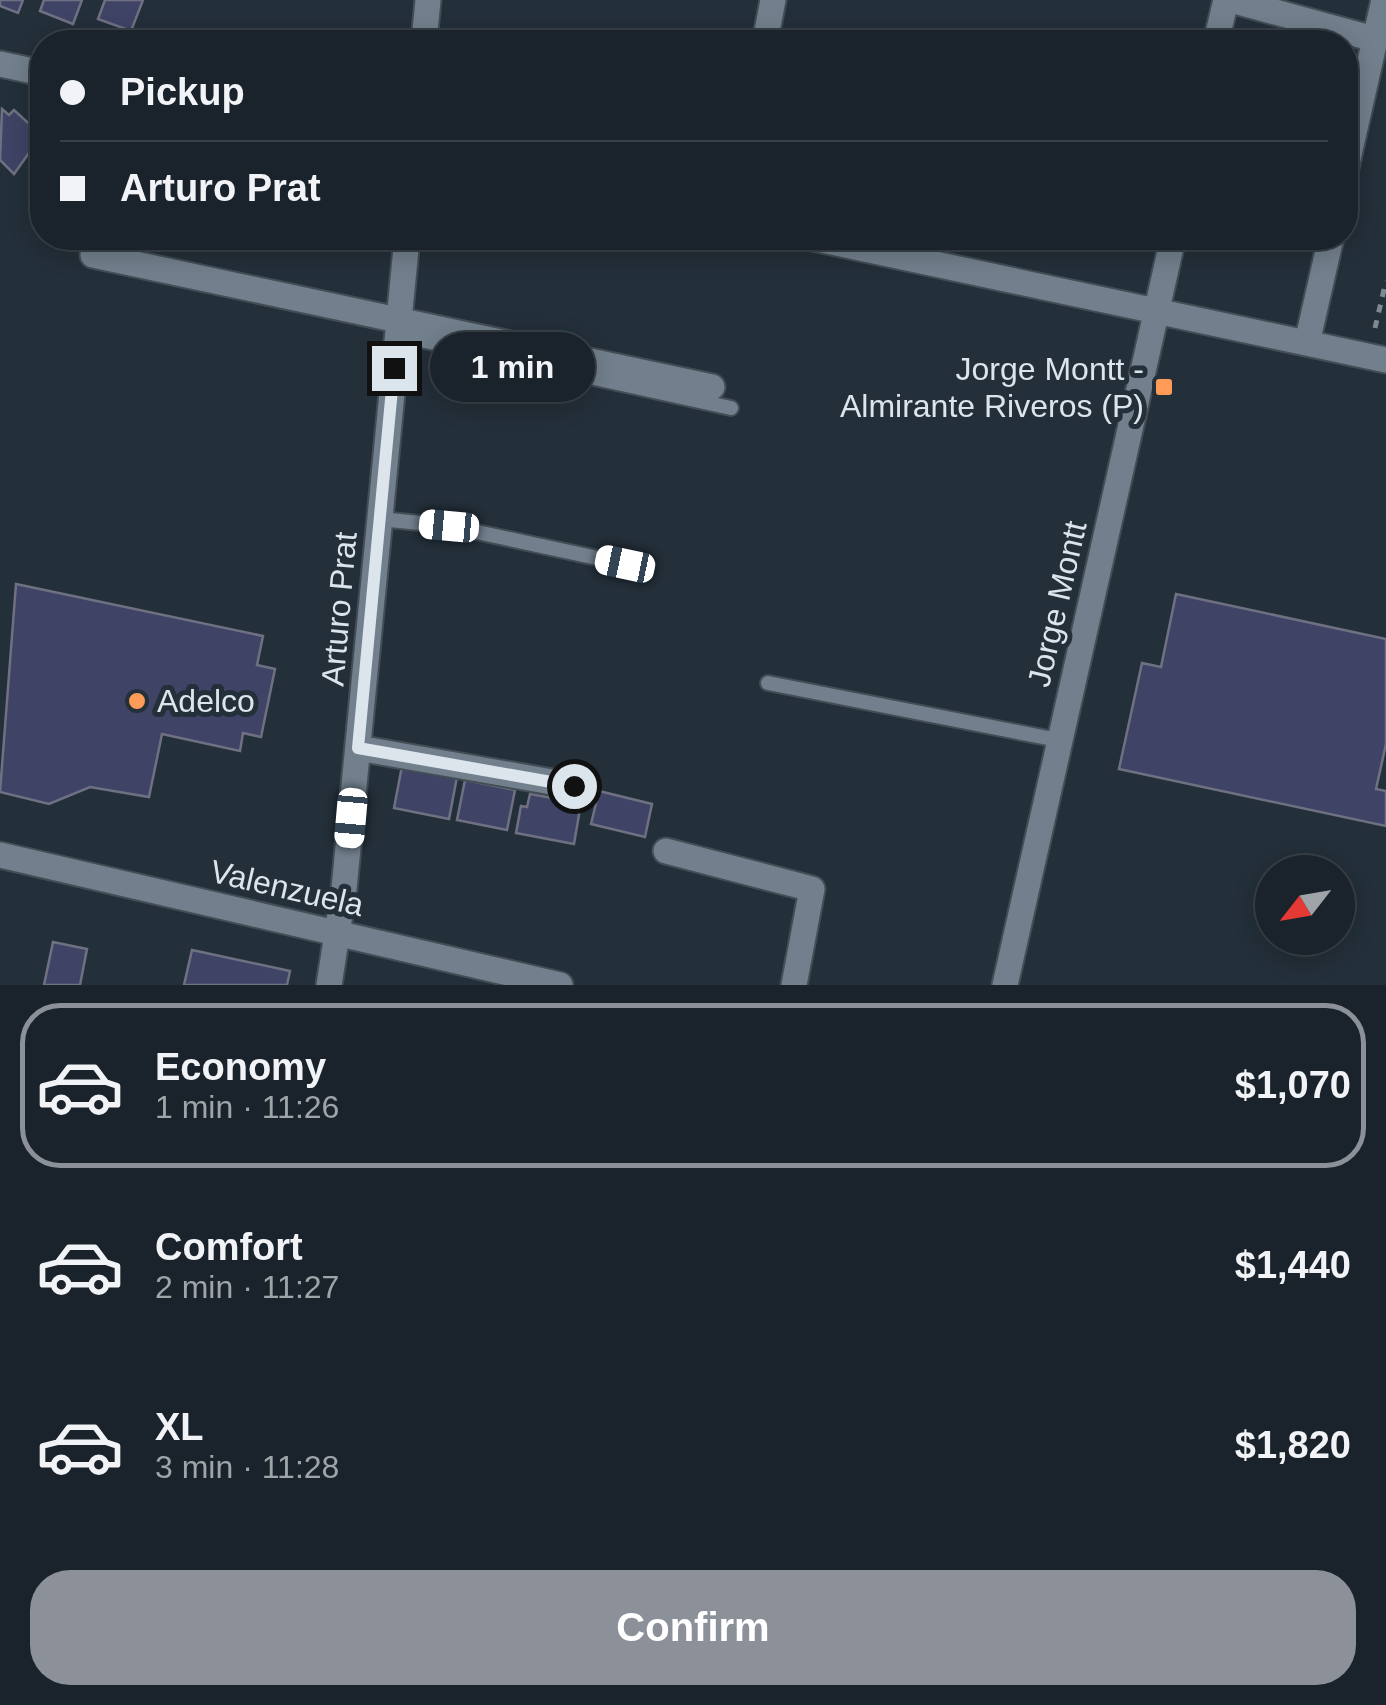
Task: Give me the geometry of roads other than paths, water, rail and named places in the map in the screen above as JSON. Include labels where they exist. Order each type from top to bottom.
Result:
[{"type":"street","points":[[425,30],[428,0]]},
{"type":"street","points":[[768,30],[774,0]]},
{"type":"street","points":[[1219,30],[1228,0],[1343,30]]},
{"type":"street","points":[[1358,112],[1384,0]]},
{"type":"street","points":[[1358,34],[1374,38]]},
{"type":"street","points":[[0,64],[30,71]]},
{"type":"street","name":"Arturo Prat","points":[[329,985],[339,934],[406,250]]},
{"type":"street","points":[[869,250],[1386,360]]},
{"type":"street","name":"Jorge Montt","points":[[1005,985],[1170,250]]},
{"type":"street","points":[[1307,343],[1327,250]]},
{"type":"street","points":[[94,255],[398,327],[712,386]]},
{"type":"street","points":[[358,748],[574,786]]},
{"type":"street","points":[[666,851],[812,889],[794,985]]},
{"type":"street","name":"Valenzuela","points":[[0,855],[560,985]]},
{"type":"lane","points":[[398,327],[732,408]]},
{"type":"lane","points":[[380,519],[449,526],[625,564]]},
{"type":"lane","points":[[768,683],[1058,740]]},
{"type":"place","name":"Jorge Montt - Almirante Riveros (P)","points":[[1164,387]]},
{"type":"place","name":"Adelco","points":[[137,701]]}]
